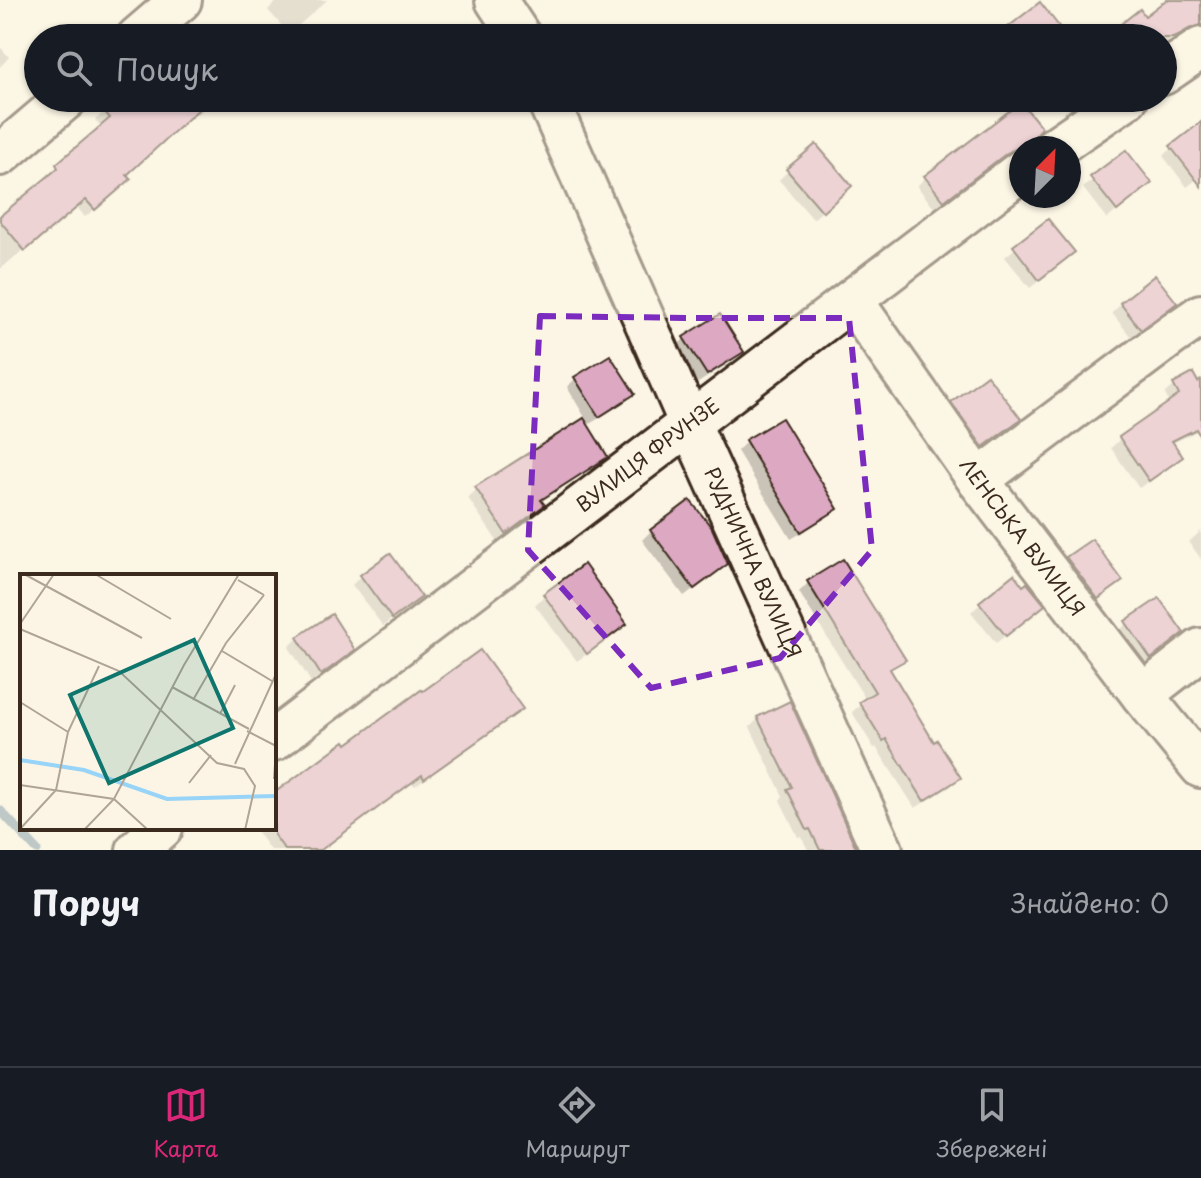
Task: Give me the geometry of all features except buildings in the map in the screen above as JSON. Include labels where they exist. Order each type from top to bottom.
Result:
[{"type":"street","points":[[153,24],[181,0]]},
{"type":"street","points":[[496,0],[512,24]]},
{"type":"street","points":[[1177,64],[1201,48]]},
{"type":"street","points":[[0,155],[51,112]]},
{"type":"street","name":"РУДНИЧНА ВУЛИЦЯ","points":[[553,112],[882,850]]},
{"type":"street","points":[[1072,136],[1107,112]]},
{"type":"street","name":"ВУЛИЦЯ ФРУНЗЕ","points":[[276,738],[1009,180]]},
{"type":"street","name":"ЛЕНСЬКА ВУЛИЦЯ","points":[[852,300],[978,480],[1142,695],[1201,767]]},
{"type":"street","points":[[978,480],[1201,315]]},
{"type":"street","points":[[1142,695],[1201,649]]},
{"type":"street","points":[[137,850],[160,830]]},
{"type":"highlighted area","points":[[540,316],[849,318],[872,550],[780,658],[651,688],[528,550]]},
{"type":"waterway","points":[[0,810],[37,850]]}]
